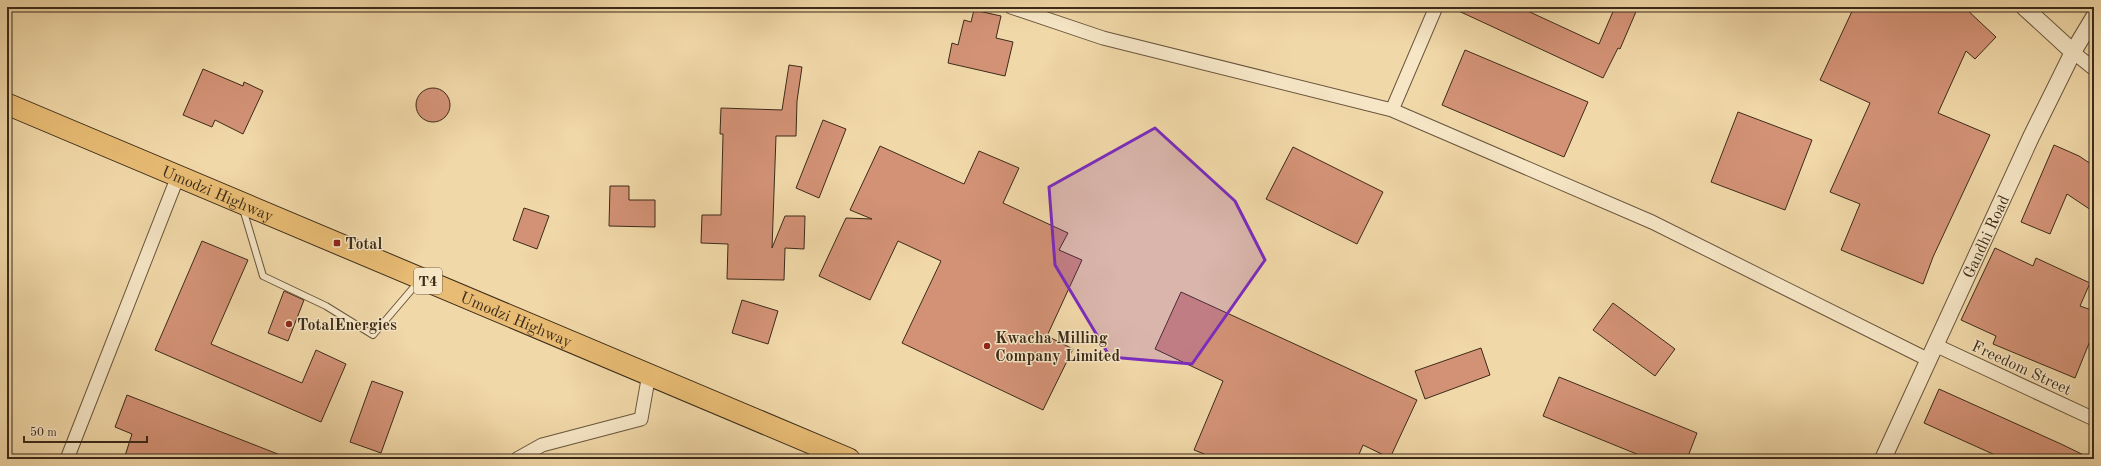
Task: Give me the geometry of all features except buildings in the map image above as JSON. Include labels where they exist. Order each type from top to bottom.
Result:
[{"type":"highway","name":"Umodzi Highway","points":[[7,104],[849,459]]},
{"type":"street","points":[[1011,7],[1103,38],[1392,110],[1652,222],[1929,360]]},
{"type":"street","points":[[1392,110],[1436,7]]},
{"type":"street","points":[[2024,7],[2094,69]]},
{"type":"street","name":"Gandhi Road","points":[[1883,459],[2031,137],[2073,52],[2094,17]]},
{"type":"street","points":[[67,459],[178,176]]},
{"type":"street","name":"Freedom Street","points":[[1936,345],[2094,419]]},
{"type":"street","points":[[517,459],[542,445],[641,419],[649,374]]},
{"type":"lane","points":[[242,202],[263,276],[326,306],[373,334],[421,278]]},
{"type":"highlighted area","points":[[1155,128],[1235,201],[1265,260],[1192,364],[1110,357],[1055,265],[1049,187]]},
{"type":"place","name":"Total","points":[[337,243]]},
{"type":"place","name":"TotalEnergies","points":[[289,324]]},
{"type":"place","name":"Kwacha Milling Company Limited","points":[[987,346]]}]
